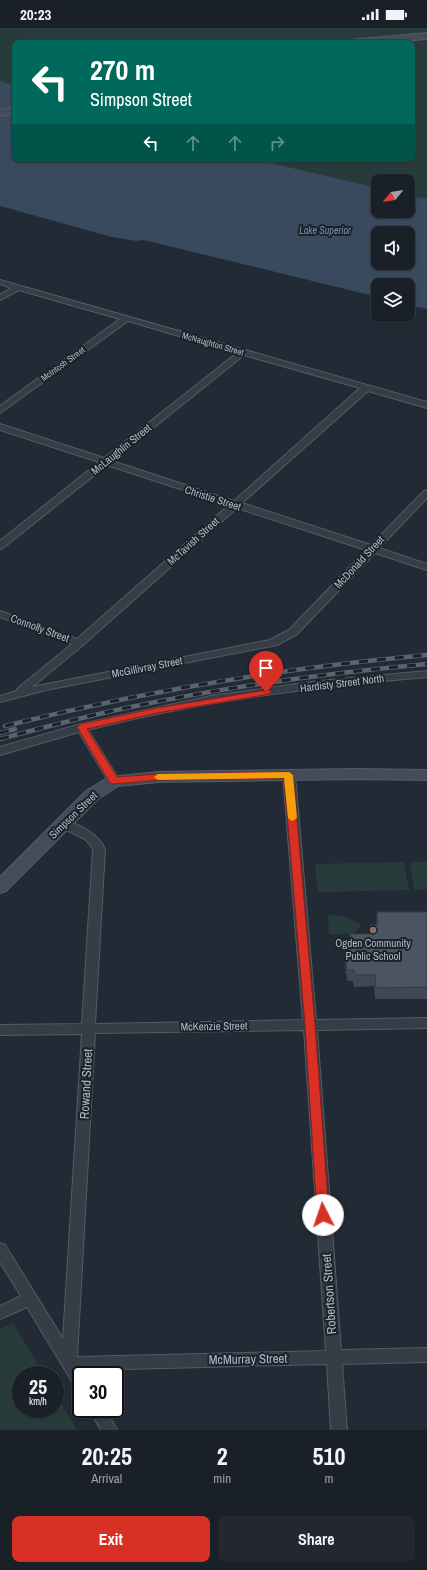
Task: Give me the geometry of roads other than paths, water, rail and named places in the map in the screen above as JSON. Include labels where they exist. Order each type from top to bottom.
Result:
[{"type":"main road","points":[[379,40],[427,36]]},
{"type":"main road","points":[[0,113],[12,111]]},
{"type":"main road","name":"Simpson Street","points":[[0,887],[92,795],[114,781],[158,777],[427,775]]},
{"type":"street","name":"McNaughton Street","points":[[0,282],[366,388],[427,404]]},
{"type":"street","points":[[0,298],[18,287]]},
{"type":"street","name":"McIntosh Street","points":[[0,410],[126,319]]},
{"type":"street","name":"McLaughlin Street","points":[[0,546],[242,352]]},
{"type":"street","name":"McTavish Street","points":[[20,693],[79,643],[366,388]]},
{"type":"street","name":"Christie Street","points":[[0,427],[233,505],[427,567]]},
{"type":"street","name":"McDonald Street","points":[[293,632],[427,493]]},
{"type":"street","name":"Connolly Street","points":[[0,614],[79,643]]},
{"type":"street","name":"McGillivray Street","points":[[0,699],[20,693],[273,643],[293,632]]},
{"type":"street","name":"Hardisty Street North","points":[[0,751],[81,727],[157,710],[310,686],[427,674]]},
{"type":"street","points":[[81,727],[114,781]]},
{"type":"street","name":"Robertson Street","points":[[289,775],[310,1025],[339,1430]]},
{"type":"street","name":"Rowand Street","points":[[64,824],[86,834],[96,842],[99,849],[90,1028],[69,1364]]},
{"type":"street","name":"McKenzie Street","points":[[0,1030],[427,1023]]},
{"type":"street","points":[[0,1249],[72,1369]]},
{"type":"street","points":[[0,1313],[30,1299]]},
{"type":"street","name":"McMurray Street","points":[[69,1364],[427,1355]]},
{"type":"street","points":[[102,1418],[109,1430]]},
{"type":"water","name":"Lake Superior","points":[[0,81],[12,85],[12,162],[267,162],[371,186],[371,218],[415,218],[415,196],[427,199],[427,309],[415,306],[415,278],[371,278],[371,295],[144,240],[137,241],[112,237],[0,206]]},
{"type":"railway","points":[[5,726],[109,702],[214,682],[374,660],[427,655]]},
{"type":"railway","points":[[0,739],[102,713],[208,692],[317,676],[427,664]]},
{"type":"railway","points":[[0,733],[15,729]]},
{"type":"place","name":"Ogden Community Public School","points":[[373,930]]}]
